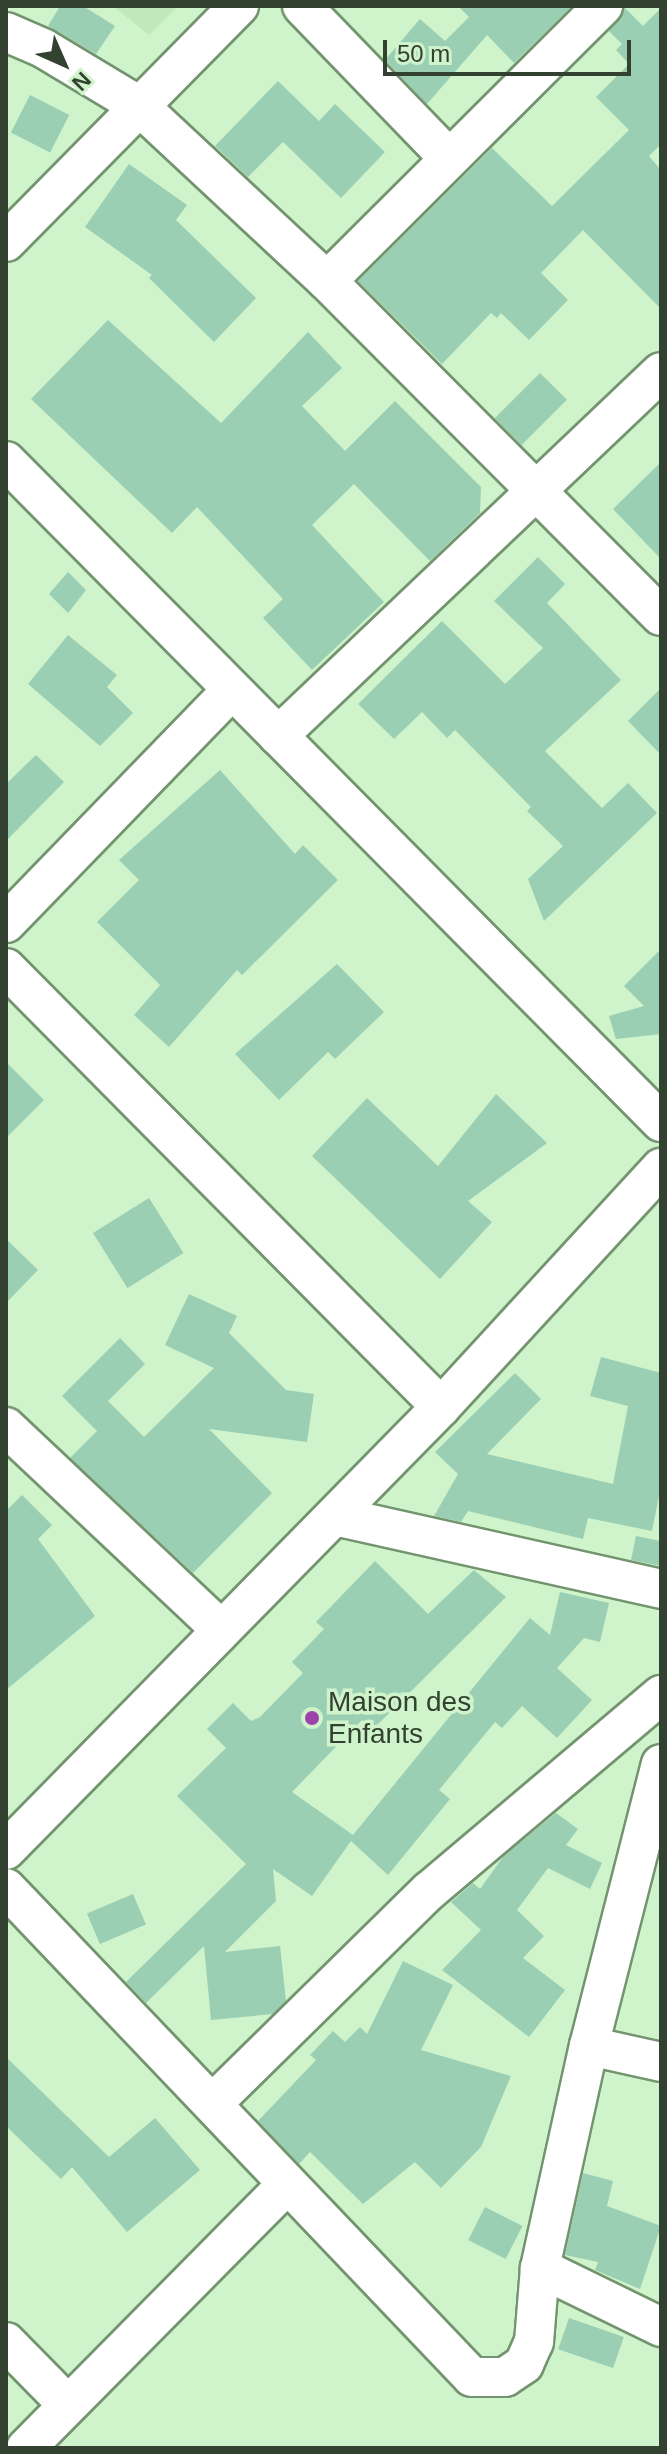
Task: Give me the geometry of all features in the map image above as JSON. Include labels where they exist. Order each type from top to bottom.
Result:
[{"type":"street","points":[[6,242],[239,6]]},
{"type":"street","points":[[302,6],[448,157]]},
{"type":"street","points":[[327,281],[448,157],[603,6]]},
{"type":"street","points":[[6,32],[43,48],[138,105],[327,281],[538,489],[661,616]]},
{"type":"street","points":[[278,736],[661,372]]},
{"type":"street","points":[[6,461],[661,1122]]},
{"type":"street","points":[[6,923],[232,690]]},
{"type":"street","points":[[6,968],[441,1407]]},
{"type":"street","points":[[6,1850],[219,1628],[335,1516],[441,1407],[661,1168]]},
{"type":"street","points":[[6,1427],[219,1628]]},
{"type":"street","points":[[335,1516],[661,1589]]},
{"type":"street","points":[[215,2101],[429,1891],[661,1695]]},
{"type":"street","points":[[6,1888],[215,2101],[287,2184],[472,2377],[505,2377],[524,2364],[534,2342],[540,2268],[589,2046],[661,1764]]},
{"type":"street","points":[[589,2046],[661,2062]]},
{"type":"street","points":[[26,2448],[287,2184]]},
{"type":"street","points":[[540,2268],[661,2327]]},
{"type":"street","points":[[6,2342],[68,2405]]},
{"type":"shaded area","points":[[113,6],[178,6],[149,35]]},
{"type":"building","points":[[60,6],[83,6],[115,26],[96,54],[48,26]]},
{"type":"building","points":[[458,6],[572,6],[514,63],[487,35],[427,104],[385,60],[420,19],[445,41],[469,17]]},
{"type":"building","points":[[624,7],[643,26],[661,8],[661,144],[649,156],[661,170],[661,309],[583,230],[541,273],[568,300],[529,340],[501,313],[497,318],[491,313],[442,364],[358,281],[492,148],[552,206],[629,130],[596,97],[629,64],[616,50],[622,44],[609,31]]},
{"type":"building","points":[[278,81],[319,121],[335,104],[385,152],[341,198],[283,142],[248,177],[215,146]]},
{"type":"building","points":[[30,95],[69,115],[50,152],[11,132]]},
{"type":"building","points":[[129,164],[187,205],[176,220],[256,298],[214,342],[149,278],[152,275],[85,227]]},
{"type":"building","points":[[108,320],[221,423],[308,332],[342,368],[302,406],[345,451],[395,401],[481,487],[480,513],[430,561],[354,484],[312,525],[384,602],[312,670],[263,618],[283,599],[197,507],[172,533],[31,399]]},
{"type":"building","points":[[540,373],[567,400],[522,445],[495,418]]},
{"type":"building","points":[[661,462],[661,559],[613,509]]},
{"type":"building","points":[[538,557],[565,584],[547,603],[621,680],[545,751],[602,808],[628,783],[657,813],[544,921],[528,879],[563,846],[527,811],[531,807],[455,730],[447,738],[422,712],[394,739],[358,704],[442,621],[505,684],[543,648],[494,601]]},
{"type":"building","points":[[68,572],[86,590],[68,613],[49,594]]},
{"type":"building","points":[[68,635],[117,675],[107,687],[133,713],[100,746],[28,684]]},
{"type":"building","points":[[661,688],[661,755],[628,721]]},
{"type":"building","points":[[36,755],[64,782],[6,841],[6,784]]},
{"type":"building","points":[[220,770],[295,854],[303,845],[338,880],[242,975],[237,970],[169,1047],[134,1015],[160,985],[97,922],[139,880],[119,860]]},
{"type":"building","points":[[661,949],[661,1034],[616,1039],[609,1016],[644,1006],[624,986]]},
{"type":"building","points":[[337,964],[384,1012],[335,1059],[328,1052],[279,1100],[235,1054]]},
{"type":"building","points":[[6,1062],[44,1100],[6,1138]]},
{"type":"building","points":[[496,1094],[547,1143],[468,1201],[492,1222],[440,1279],[312,1156],[367,1098],[438,1166]]},
{"type":"building","points":[[149,1198],[183,1253],[127,1288],[93,1233]]},
{"type":"building","points":[[6,1239],[38,1270],[6,1303]]},
{"type":"building","points":[[189,1294],[237,1316],[229,1333],[286,1390],[314,1394],[307,1442],[209,1429],[272,1493],[193,1573],[70,1458],[97,1431],[62,1396],[120,1338],[145,1364],[108,1401],[144,1437],[214,1368],[165,1345]]},
{"type":"building","points":[[601,1357],[661,1373],[661,1486],[652,1531],[588,1518],[583,1539],[468,1511],[461,1522],[434,1516],[458,1474],[435,1452],[515,1373],[541,1399],[487,1454],[613,1484],[628,1406],[590,1396]]},
{"type":"building","points":[[22,1495],[52,1525],[38,1539],[95,1616],[6,1690],[6,1511]]},
{"type":"building","points":[[636,1536],[661,1541],[661,1566],[631,1560]]},
{"type":"building","points":[[375,1561],[428,1614],[474,1570],[506,1597],[372,1730],[362,1720],[292,1792],[353,1835],[530,1618],[550,1635],[560,1592],[609,1603],[600,1642],[584,1638],[557,1668],[592,1700],[557,1738],[522,1706],[502,1728],[495,1722],[439,1790],[450,1799],[388,1875],[351,1841],[312,1896],[273,1869],[276,1901],[225,1952],[280,1946],[286,2001],[273,2014],[211,2020],[204,1946],[146,2003],[126,1982],[246,1864],[177,1796],[226,1748],[207,1729],[233,1703],[251,1721],[260,1717],[303,1673],[292,1662],[324,1629],[316,1622]]},
{"type":"building","points":[[556,1813],[578,1829],[566,1845],[602,1863],[590,1889],[548,1868],[517,1910],[544,1936],[523,1958],[565,1990],[529,2037],[442,1970],[481,1930],[451,1902],[473,1883],[480,1889],[503,1857]]},
{"type":"building","points":[[133,1894],[146,1924],[100,1944],[87,1914]]},
{"type":"building","points":[[403,1961],[453,1985],[421,2050],[511,2076],[481,2147],[441,2188],[415,2162],[363,2204],[310,2152],[299,2164],[258,2121],[316,2060],[310,2055],[333,2031],[345,2042],[360,2027],[367,2034]]},
{"type":"building","points":[[6,2057],[109,2157],[155,2118],[200,2170],[127,2232],[72,2167],[61,2179],[6,2126]]},
{"type":"building","points":[[583,2173],[613,2181],[607,2206],[661,2226],[640,2289],[595,2270],[598,2262],[565,2255]]},
{"type":"building","points":[[485,2207],[522,2226],[506,2259],[468,2240]]},
{"type":"building","points":[[569,2318],[624,2337],[613,2368],[558,2349]]},
{"type":"place","name":"Maison des Enfants","points":[[312,1718]]}]
